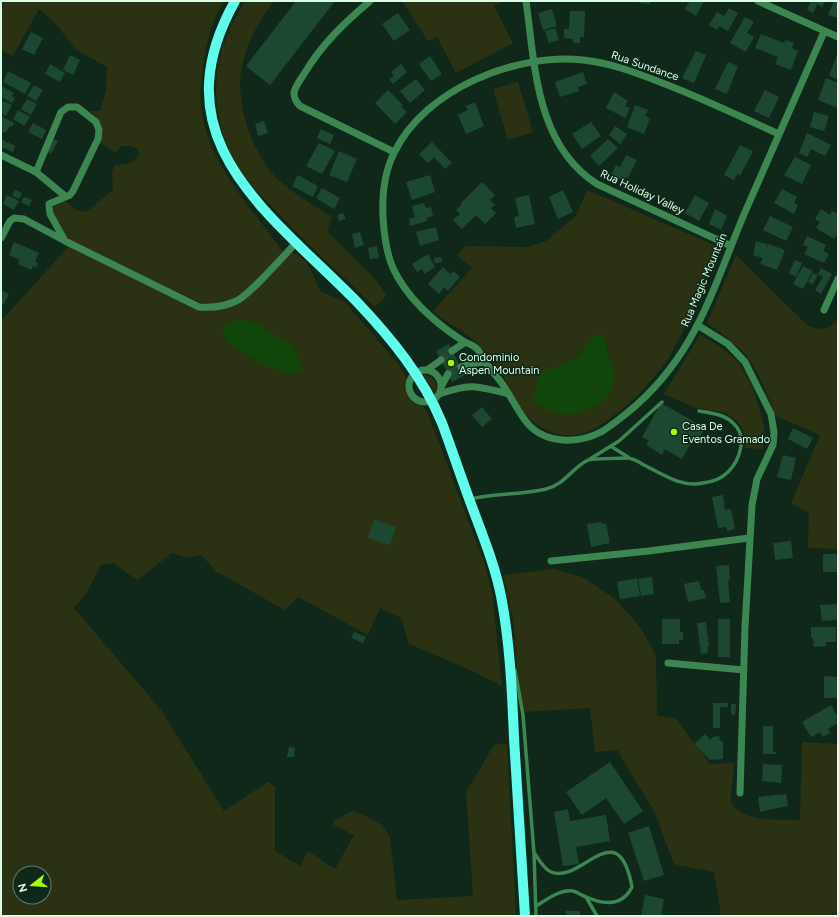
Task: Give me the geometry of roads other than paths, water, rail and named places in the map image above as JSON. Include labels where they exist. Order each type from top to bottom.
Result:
[{"type":"main road","points":[[235,1],[225,19],[213,52],[209,87],[210,114],[214,130],[227,161],[245,188],[390,338],[416,373],[437,394],[498,584],[511,658],[525,916]]},
{"type":"street","points":[[370,1],[345,22],[316,54],[294,92],[295,100],[300,106],[394,152]]},
{"type":"street","name":"Rua Holiday Valley","points":[[526,1],[534,61],[542,103],[552,133],[566,156],[586,177],[597,184],[731,246]]},
{"type":"street","points":[[758,1],[838,37]]},
{"type":"street","name":"Rua Magic Mountain","points":[[484,361],[494,371],[527,423],[546,436],[576,441],[588,438],[609,427],[656,387],[681,355],[698,326],[824,32]]},
{"type":"street","name":"Rua Sundance","points":[[484,361],[475,346],[470,343],[464,343],[421,306],[407,290],[393,268],[384,235],[382,202],[384,184],[394,152],[411,126],[433,106],[448,95],[492,74],[534,61],[566,59],[587,61],[627,70],[690,94],[779,134]]},
{"type":"street","points":[[36,172],[61,112],[68,107],[77,107],[96,122],[99,130],[98,139],[73,191],[49,204],[48,208],[66,241]]},
{"type":"street","points":[[1,155],[36,172],[65,196]]},
{"type":"street","points":[[1,238],[10,221],[14,218],[24,219],[199,307],[210,308],[219,307],[238,301],[296,242]]},
{"type":"street","points":[[824,310],[838,279]]},
{"type":"street","points":[[698,326],[728,344],[737,352],[753,375],[771,414],[774,432],[773,445],[754,489],[749,538],[740,793]]},
{"type":"street","points":[[452,351],[464,343]]},
{"type":"street","points":[[441,360],[427,370],[416,373],[410,383],[412,395],[421,402],[427,403],[437,394],[448,374]]},
{"type":"street","points":[[460,367],[484,361]]},
{"type":"street","points":[[427,370],[435,374],[439,380],[437,394]]},
{"type":"street","points":[[437,394],[461,387],[475,385],[509,394]]},
{"type":"street","points":[[551,561],[649,551],[749,538]]},
{"type":"street","points":[[668,664],[744,670]]},
{"type":"lane","points":[[470,500],[495,494],[546,489],[556,485],[590,459],[612,447],[662,402]]},
{"type":"lane","points":[[612,447],[629,458],[681,482],[692,485],[702,484],[722,477],[728,472],[738,457],[741,449],[739,432],[734,424],[724,416],[699,411]]},
{"type":"lane","points":[[590,459],[629,458]]},
{"type":"lane","points":[[511,658],[516,673],[523,715],[534,853],[536,916]]},
{"type":"lane","points":[[534,853],[542,865],[551,872],[563,873],[574,870],[594,856],[605,852],[620,856],[626,864],[632,887],[628,895],[616,902],[605,902],[586,897],[574,891],[564,891],[536,906]]},
{"type":"lane","points":[[586,897],[597,916]]},
{"type":"tunnel","points":[[441,360],[452,351]]},
{"type":"tunnel","points":[[448,374],[461,367]]},
{"type":"place","name":"Condominio Aspen Mountain","points":[[451,363]]},
{"type":"place","name":"Casa De Eventos Gramado","points":[[674,432]]}]
